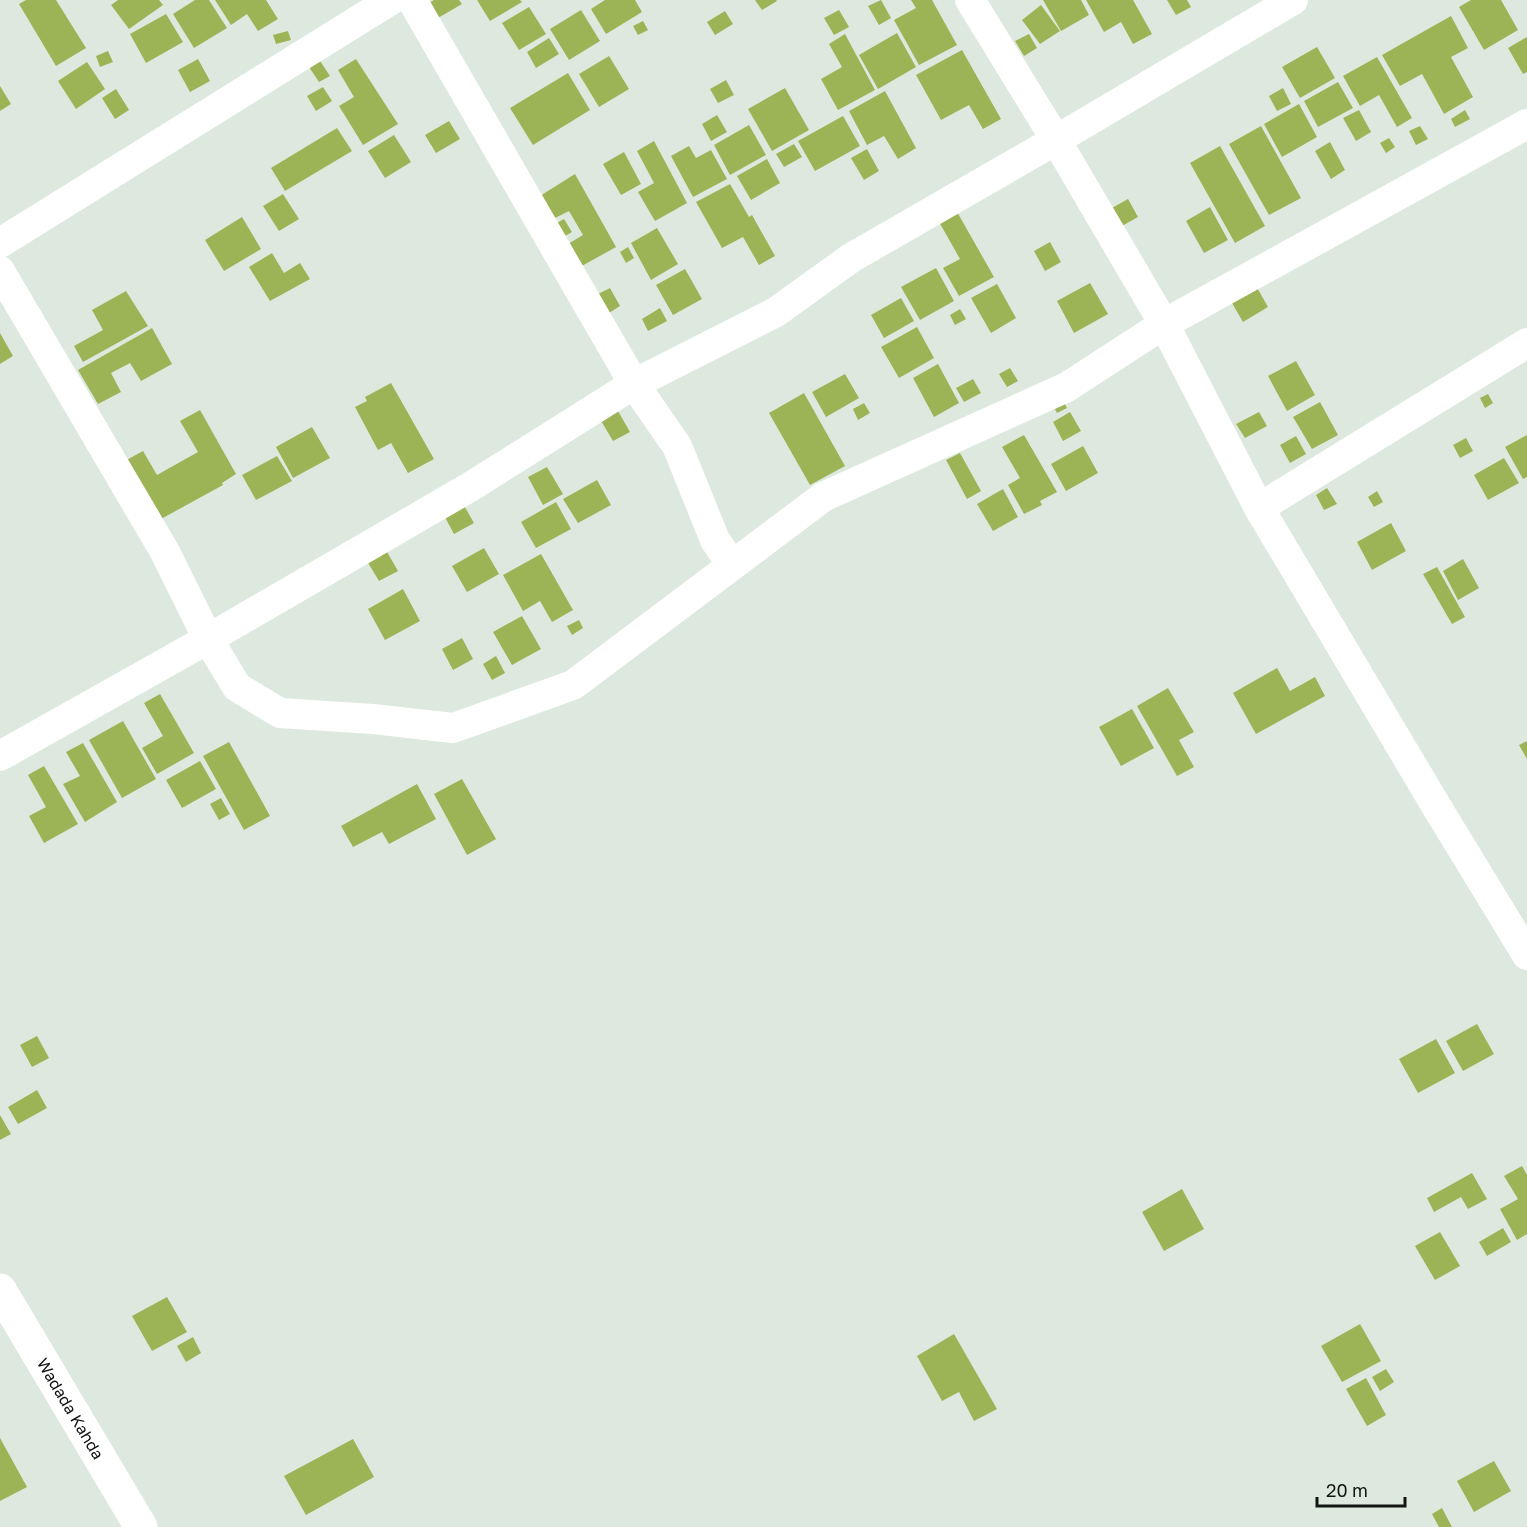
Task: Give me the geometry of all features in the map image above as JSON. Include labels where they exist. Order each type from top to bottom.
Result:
[{"type":"main road","name":"Wadada Kahda","points":[[0,1290],[141,1527]]},
{"type":"street","points":[[0,243],[391,0]]},
{"type":"street","points":[[412,0],[634,384],[677,446],[715,540],[732,565]]},
{"type":"street","points":[[970,0],[1164,324],[1259,508],[1527,955]]},
{"type":"street","points":[[0,756],[470,487],[634,384],[777,312],[851,258],[1056,141],[1293,0]]},
{"type":"street","points":[[0,271],[165,552],[208,639],[237,687],[280,713],[374,719],[453,728],[573,685],[823,497],[1067,387],[1164,324],[1527,124]]},
{"type":"street","points":[[1259,508],[1527,343]]},
{"type":"building","points":[[26,0],[56,0],[86,48],[56,66],[19,4]]},
{"type":"building","points":[[118,0],[159,0],[163,5],[129,29],[111,5]]},
{"type":"building","points":[[195,0],[209,0],[227,28],[194,48],[173,14]]},
{"type":"building","points":[[215,0],[266,0],[278,19],[258,31],[247,14],[231,25]]},
{"type":"building","points":[[434,0],[459,0],[462,4],[438,18],[429,3]]},
{"type":"building","points":[[477,0],[520,0],[522,2],[490,21]]},
{"type":"building","points":[[605,0],[635,0],[642,12],[606,34],[591,9]]},
{"type":"building","points":[[755,0],[776,0],[777,1],[762,10]]},
{"type":"building","points":[[881,0],[891,18],[879,25],[868,6]]},
{"type":"building","points":[[911,0],[932,0],[957,45],[919,65],[894,20],[916,8]]},
{"type":"building","points":[[1043,0],[1081,0],[1089,15],[1061,31]]},
{"type":"building","points":[[1086,0],[1133,0],[1152,34],[1133,44],[1121,22],[1104,32]]},
{"type":"building","points":[[1167,0],[1187,0],[1191,7],[1176,15]]},
{"type":"building","points":[[1471,0],[1501,0],[1518,30],[1484,50],[1459,7]]},
{"type":"building","points":[[1041,5],[1060,31],[1040,44],[1022,20]]},
{"type":"building","points":[[529,7],[546,34],[519,50],[502,23]]},
{"type":"building","points":[[581,10],[600,41],[569,60],[550,29]]},
{"type":"building","points":[[839,10],[849,27],[834,35],[824,18]]},
{"type":"building","points":[[725,11],[733,24],[715,35],[707,22]]},
{"type":"building","points":[[166,14],[183,42],[146,63],[130,34]]},
{"type":"building","points":[[1451,16],[1468,48],[1451,57],[1473,97],[1444,114],[1422,74],[1400,86],[1382,55]]},
{"type":"building","points":[[643,21],[648,30],[638,35],[633,26]]},
{"type":"building","points":[[288,31],[291,40],[276,44],[273,35]]},
{"type":"building","points":[[897,33],[916,67],[878,89],[859,55]]},
{"type":"building","points":[[845,34],[875,90],[838,110],[821,79],[842,67],[829,44]]},
{"type":"building","points":[[1029,34],[1037,48],[1024,56],[1015,41]]},
{"type":"building","points":[[1527,37],[1527,72],[1523,74],[1508,48]]},
{"type":"building","points":[[549,38],[559,54],[536,68],[527,52]]},
{"type":"building","points":[[1317,47],[1335,78],[1300,98],[1282,67]]},
{"type":"building","points":[[962,50],[1001,119],[983,129],[969,105],[941,120],[916,75]]},
{"type":"building","points":[[108,51],[113,62],[100,67],[96,56]]},
{"type":"building","points":[[609,56],[629,89],[599,107],[579,74]]},
{"type":"building","points":[[1377,57],[1412,118],[1397,127],[1379,95],[1360,106],[1343,76]]},
{"type":"building","points":[[198,59],[210,81],[190,92],[178,70]]},
{"type":"building","points":[[356,59],[398,124],[363,145],[339,106],[354,97],[338,70]]},
{"type":"building","points":[[320,61],[330,76],[319,82],[309,67]]},
{"type":"building","points":[[87,62],[105,89],[76,109],[58,81]]},
{"type":"building","points":[[568,73],[590,110],[533,145],[510,108]]},
{"type":"building","points":[[726,80],[734,95],[718,103],[710,89]]},
{"type":"building","points":[[1338,82],[1353,108],[1318,127],[1304,101]]},
{"type":"building","points":[[0,86],[11,104],[0,111]]},
{"type":"building","points":[[323,87],[332,101],[316,111],[307,96]]},
{"type":"building","points":[[785,88],[809,130],[772,151],[748,109]]},
{"type":"building","points":[[1283,88],[1291,104],[1277,111],[1269,96]]},
{"type":"building","points":[[116,89],[129,110],[115,119],[102,98]]},
{"type":"building","points":[[885,91],[916,148],[898,159],[884,136],[867,145],[849,111]]},
{"type":"building","points":[[1299,104],[1317,137],[1282,157],[1264,124]]},
{"type":"building","points":[[1359,110],[1371,132],[1356,141],[1343,118]]},
{"type":"building","points":[[1465,110],[1470,119],[1455,127],[1451,119]]},
{"type":"building","points":[[717,115],[727,132],[711,141],[702,124]]},
{"type":"building","points":[[843,116],[860,146],[815,171],[798,141]]},
{"type":"building","points":[[449,121],[460,139],[436,153],[425,135]]},
{"type":"building","points":[[749,125],[766,155],[730,175],[714,145]]},
{"type":"building","points":[[1261,126],[1301,198],[1269,215],[1229,144]]},
{"type":"building","points":[[1420,126],[1428,139],[1416,145],[1409,131]]},
{"type":"building","points":[[337,128],[352,151],[285,191],[271,168]]},
{"type":"building","points":[[394,135],[411,162],[385,178],[368,151]]},
{"type":"building","points":[[1389,138],[1395,147],[1386,153],[1380,143]]},
{"type":"building","points":[[654,141],[687,203],[655,221],[638,192],[654,183],[637,151]]},
{"type":"building","points":[[1330,142],[1345,170],[1331,179],[1315,151]]},
{"type":"building","points":[[794,144],[802,157],[784,167],[776,154]]},
{"type":"building","points":[[689,146],[696,158],[711,150],[727,179],[693,197],[671,156]]},
{"type":"building","points":[[1220,146],[1265,226],[1235,243],[1190,163]]},
{"type":"building","points":[[867,149],[879,171],[864,180],[851,158]]},
{"type":"building","points":[[624,152],[641,184],[621,195],[603,164]]},
{"type":"building","points":[[767,159],[780,183],[751,200],[737,176]]},
{"type":"building","points":[[575,174],[616,247],[580,267],[568,244],[583,235],[569,211],[553,219],[540,196]]},
{"type":"building","points":[[730,184],[749,217],[752,215],[775,256],[759,265],[743,237],[722,248],[696,202]]},
{"type":"building","points":[[283,194],[299,219],[279,231],[263,206]]},
{"type":"building","points":[[1128,199],[1138,217],[1122,226],[1112,208]]},
{"type":"building","points":[[952,203],[994,277],[959,296],[943,268],[960,259],[934,213]]},
{"type":"building","points":[[1210,207],[1228,240],[1204,253],[1186,221]]},
{"type":"building","points":[[242,217],[261,249],[224,271],[205,240]]},
{"type":"building","points":[[564,219],[572,232],[563,237],[555,224]]},
{"type":"building","points":[[657,228],[678,264],[651,280],[631,243]]},
{"type":"building","points":[[1050,242],[1061,262],[1045,271],[1034,251]]},
{"type":"building","points":[[628,247],[634,258],[626,263],[620,252]]},
{"type":"building","points":[[272,253],[284,273],[300,263],[310,279],[270,301],[249,267]]},
{"type":"building","points":[[936,268],[954,301],[920,320],[901,287]]},
{"type":"building","points":[[685,269],[702,299],[673,315],[656,285]]},
{"type":"building","points":[[1251,277],[1268,307],[1243,322],[1225,291]]},
{"type":"building","points":[[1090,283],[1108,314],[1074,333],[1057,301]]},
{"type":"building","points":[[997,284],[1016,318],[991,333],[971,298]]},
{"type":"building","points":[[610,288],[620,306],[609,313],[598,294]]},
{"type":"building","points":[[126,291],[148,326],[83,362],[74,346],[103,330],[92,310]]},
{"type":"building","points":[[901,298],[914,321],[884,338],[871,315]]},
{"type":"building","points":[[660,308],[667,321],[648,331],[642,319]]},
{"type":"building","points":[[960,309],[966,319],[955,325],[950,315]]},
{"type":"building","points":[[917,327],[934,358],[899,378],[881,347]]},
{"type":"building","points":[[152,328],[172,364],[141,381],[130,363],[111,373],[121,392],[98,404],[78,370]]},
{"type":"building","points":[[0,333],[13,356],[0,364]]},
{"type":"building","points":[[1296,361],[1315,395],[1287,411],[1268,376]]},
{"type":"building","points":[[938,364],[959,403],[934,417],[913,378]]},
{"type":"building","points":[[1010,368],[1018,381],[1007,387],[999,374]]},
{"type":"building","points":[[845,374],[859,398],[826,417],[812,392]]},
{"type":"building","points":[[973,379],[981,393],[964,402],[956,388]]},
{"type":"building","points":[[391,383],[434,459],[408,473],[391,443],[378,450],[355,407],[367,401],[365,397]]},
{"type":"building","points":[[804,393],[845,466],[810,485],[769,413]]},
{"type":"building","points":[[1488,394],[1493,403],[1485,408],[1480,398]]},
{"type":"building","points":[[1062,398],[1067,408],[1057,413],[1052,404]]},
{"type":"building","points":[[1320,402],[1338,435],[1312,449],[1293,417]]},
{"type":"building","points":[[864,403],[870,413],[858,420],[853,409]]},
{"type":"building","points":[[614,404],[630,432],[613,441],[597,414]]},
{"type":"building","points":[[200,410],[236,474],[222,483],[223,485],[161,519],[123,462],[143,451],[157,475],[198,452],[180,421]]},
{"type":"building","points":[[1070,412],[1081,431],[1063,441],[1053,422]]},
{"type":"building","points":[[1259,412],[1267,426],[1245,438],[1236,424]]},
{"type":"building","points":[[312,427],[330,458],[293,478],[276,447]]},
{"type":"building","points":[[1024,435],[1057,492],[1040,501],[1042,505],[1024,514],[1008,485],[1020,478],[1002,447]]},
{"type":"building","points":[[1527,435],[1527,477],[1523,479],[1505,447]]},
{"type":"building","points":[[1296,436],[1306,454],[1290,463],[1280,445]]},
{"type":"building","points":[[1466,438],[1473,451],[1460,458],[1453,445]]},
{"type":"building","points":[[1083,446],[1098,473],[1066,491],[1051,464]]},
{"type":"building","points":[[960,453],[981,491],[967,499],[946,460]]},
{"type":"building","points":[[277,456],[292,481],[256,500],[242,475]]},
{"type":"building","points":[[1504,458],[1519,483],[1488,500],[1474,475]]},
{"type":"building","points":[[547,467],[563,494],[543,505],[528,477]]},
{"type":"building","points":[[597,480],[611,505],[578,523],[563,499]]},
{"type":"building","points":[[1327,488],[1337,504],[1324,510],[1316,495]]},
{"type":"building","points":[[1003,489],[1018,517],[993,531],[977,504]]},
{"type":"building","points":[[1377,491],[1383,502],[1374,507],[1368,497]]},
{"type":"building","points":[[458,495],[474,523],[454,534],[439,506]]},
{"type":"building","points":[[556,502],[571,529],[536,548],[521,522]]},
{"type":"building","points":[[1391,523],[1406,551],[1372,570],[1357,542]]},
{"type":"building","points":[[383,545],[398,571],[379,581],[364,556]]},
{"type":"building","points":[[484,548],[499,574],[467,592],[452,566]]},
{"type":"building","points":[[541,554],[573,610],[552,622],[540,601],[523,611],[503,575]]},
{"type":"building","points":[[1463,559],[1479,588],[1458,600],[1443,571]]},
{"type":"building","points":[[1437,567],[1465,617],[1452,624],[1423,574]]},
{"type":"building","points":[[403,589],[420,621],[385,640],[368,609]]},
{"type":"building","points":[[522,616],[541,649],[512,665],[493,632]]},
{"type":"building","points":[[579,620],[583,628],[572,635],[567,626]]},
{"type":"building","points":[[462,638],[473,659],[453,670],[442,649]]},
{"type":"building","points":[[496,656],[505,673],[492,680],[483,664]]},
{"type":"building","points":[[1277,668],[1290,691],[1315,677],[1325,696],[1256,734],[1233,693]]},
{"type":"building","points":[[1168,688],[1194,732],[1179,740],[1194,767],[1177,776],[1137,706]]},
{"type":"building","points":[[160,694],[194,753],[157,774],[142,748],[163,736],[144,703]]},
{"type":"building","points":[[1132,709],[1154,748],[1121,766],[1099,727]]},
{"type":"building","points":[[123,721],[156,779],[122,798],[89,740]]},
{"type":"building","points":[[1527,741],[1527,759],[1519,745]]},
{"type":"building","points":[[229,742],[270,816],[244,830],[203,756]]},
{"type":"building","points":[[83,743],[117,802],[85,822],[63,784],[80,776],[66,752]]},
{"type":"building","points":[[200,761],[216,789],[182,808],[166,780]]},
{"type":"building","points":[[44,766],[78,824],[44,843],[29,816],[46,807],[28,775]]},
{"type":"building","points":[[462,779],[496,839],[467,855],[434,794]]},
{"type":"building","points":[[417,784],[436,819],[389,844],[382,832],[353,847],[341,826]]},
{"type":"building","points":[[221,798],[230,814],[219,820],[210,804]]},
{"type":"building","points":[[1477,1024],[1494,1054],[1463,1071],[1446,1041]]},
{"type":"building","points":[[37,1036],[49,1058],[32,1067],[20,1045]]},
{"type":"building","points":[[1436,1039],[1455,1073],[1418,1093],[1399,1059]]},
{"type":"building","points":[[37,1090],[47,1108],[18,1124],[8,1107]]},
{"type":"building","points":[[0,1115],[11,1134],[0,1140]]},
{"type":"building","points":[[1522,1166],[1527,1175],[1527,1234],[1517,1240],[1500,1209],[1518,1199],[1504,1176]]},
{"type":"building","points":[[1472,1173],[1487,1199],[1468,1209],[1461,1197],[1434,1212],[1427,1198]]},
{"type":"building","points":[[1182,1189],[1204,1229],[1164,1251],[1142,1212]]},
{"type":"building","points":[[1503,1228],[1511,1242],[1487,1256],[1479,1242]]},
{"type":"building","points":[[1440,1232],[1460,1266],[1435,1280],[1415,1246]]},
{"type":"building","points":[[167,1297],[187,1332],[152,1351],[132,1316]]},
{"type":"building","points":[[1360,1324],[1381,1361],[1342,1382],[1321,1346]]},
{"type":"building","points":[[954,1334],[997,1409],[974,1421],[959,1392],[942,1401],[917,1356]]},
{"type":"building","points":[[193,1337],[201,1353],[186,1362],[177,1346]]},
{"type":"building","points":[[1386,1369],[1394,1382],[1380,1391],[1372,1377]]},
{"type":"building","points":[[1366,1378],[1386,1415],[1367,1426],[1346,1389]]},
{"type":"building","points":[[0,1438],[27,1487],[0,1501]]},
{"type":"building","points":[[353,1439],[374,1477],[306,1515],[284,1476]]},
{"type":"building","points":[[1494,1461],[1511,1491],[1474,1512],[1457,1481]]},
{"type":"building","points":[[1442,1508],[1452,1527],[1439,1527],[1432,1514]]}]
